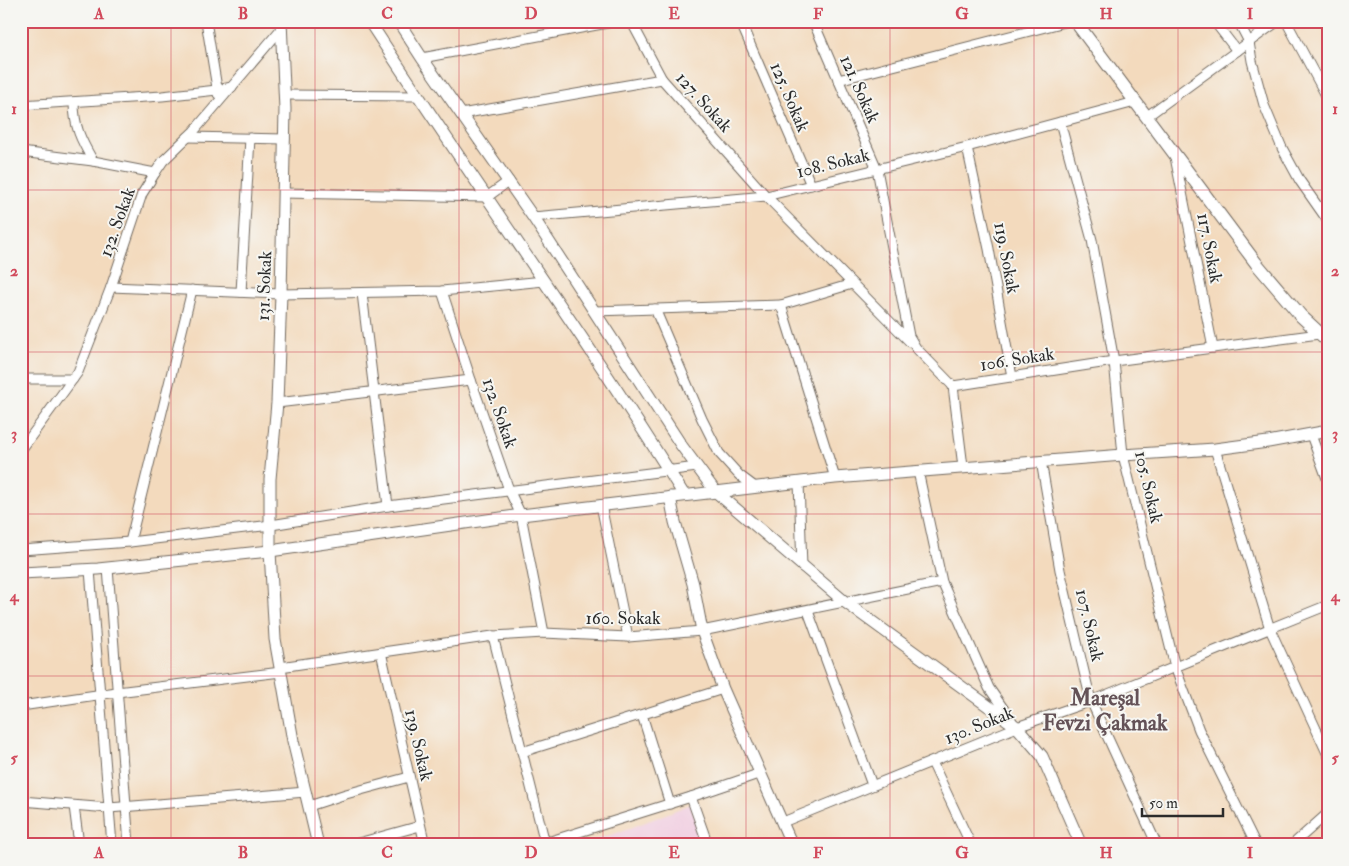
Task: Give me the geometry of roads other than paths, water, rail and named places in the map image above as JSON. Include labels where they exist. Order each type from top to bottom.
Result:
[{"type":"main road","points":[[1075,21],[1256,263],[1301,316],[1324,337],[1328,348]]},
{"type":"street","points":[[206,21],[219,102]]},
{"type":"street","points":[[369,21],[417,96],[544,281],[684,495]]},
{"type":"street","points":[[398,21],[533,217],[715,492],[845,602],[1017,727]]},
{"type":"street","points":[[422,58],[618,21]]},
{"type":"street","name":"127. Sokak","points":[[631,21],[662,79],[766,196],[916,348]]},
{"type":"street","name":"125. Sokak","points":[[740,21],[811,185]]},
{"type":"street","name":"121. Sokak","points":[[813,21],[877,169]]},
{"type":"street","points":[[838,80],[1069,21]]},
{"type":"street","points":[[1214,21],[1237,51]]},
{"type":"street","points":[[1238,21],[1249,42],[1264,105],[1282,148],[1300,181],[1328,221]]},
{"type":"street","points":[[1146,117],[1278,21]]},
{"type":"street","points":[[1286,21],[1328,99]]},
{"type":"street","name":"132. Sokak","points":[[21,450],[78,372],[111,287],[142,194],[154,173],[232,87],[281,25]]},
{"type":"street","name":"131. Sokak","points":[[281,25],[284,95],[284,193],[277,404],[270,479],[270,552],[275,639],[293,741],[318,845]]},
{"type":"street","points":[[461,114],[662,79]]},
{"type":"street","points":[[21,105],[218,90],[232,87]]},
{"type":"street","points":[[284,95],[417,96]]},
{"type":"street","points":[[74,102],[76,127],[93,161]]},
{"type":"street","name":"108. Sokak","points":[[533,217],[766,196],[967,147],[1135,102]]},
{"type":"street","name":"105. Sokak","points":[[1060,122],[1092,240],[1114,361],[1123,454],[1175,667],[1199,730],[1256,845]]},
{"type":"street","points":[[188,137],[284,139]]},
{"type":"street","points":[[241,292],[250,138]]},
{"type":"street","name":"119. Sokak","points":[[967,147],[989,249],[1012,376]]},
{"type":"street","points":[[21,152],[93,161],[154,173]]},
{"type":"street","name":"117. Sokak","points":[[1174,154],[1213,348]]},
{"type":"street","points":[[877,169],[910,336],[916,348],[953,386],[963,468]]},
{"type":"street","points":[[284,193],[487,197],[508,181]]},
{"type":"street","points":[[111,287],[281,294],[362,293],[442,291],[544,281]]},
{"type":"street","points":[[595,311],[781,305],[852,284]]},
{"type":"street","points":[[130,542],[192,290]]},
{"type":"street","name":"132. Sokak","points":[[442,291],[471,380],[510,490],[521,514],[544,633]]},
{"type":"street","points":[[362,293],[388,506]]},
{"type":"street","points":[[781,305],[835,478]]},
{"type":"street","points":[[656,309],[702,419],[719,453],[739,476],[755,487]]},
{"type":"street","name":"106. Sokak","points":[[953,386],[1114,361],[1213,348],[1324,337]]},
{"type":"street","points":[[21,379],[73,379]]},
{"type":"street","points":[[277,404],[471,380]]},
{"type":"street","points":[[21,573],[90,570],[270,552],[521,514],[835,478],[1123,454],[1216,449],[1328,431]]},
{"type":"street","points":[[1312,435],[1328,481]]},
{"type":"street","points":[[1216,449],[1270,629],[1327,750]]},
{"type":"street","name":"107. Sokak","points":[[1041,461],[1060,570],[1091,701],[1157,845]]},
{"type":"street","points":[[21,550],[130,542],[271,525],[388,506],[697,467]]},
{"type":"street","points":[[918,471],[942,582],[989,688],[1017,727],[1042,756],[1081,845]]},
{"type":"street","points":[[799,482],[802,567]]},
{"type":"street","points":[[670,496],[675,522],[693,584],[702,631],[723,689],[792,845]]},
{"type":"street","points":[[601,506],[628,637]]},
{"type":"street","points":[[108,568],[129,845]]},
{"type":"street","points":[[90,570],[112,845]]},
{"type":"street","name":"160. Sokak","points":[[21,706],[281,669],[493,636],[544,633],[628,637],[702,631],[808,611],[942,582]]},
{"type":"street","name":"130. Sokak","points":[[783,822],[1017,727],[1091,701],[1328,606]]},
{"type":"street","points":[[808,611],[872,785]]},
{"type":"street","points":[[493,636],[522,752],[541,844],[670,804],[761,773]]},
{"type":"street","name":"139. Sokak","points":[[381,652],[425,845]]},
{"type":"street","points":[[522,752],[723,689]]},
{"type":"street","points":[[642,715],[670,804]]},
{"type":"street","points":[[932,762],[971,845]]},
{"type":"street","points":[[309,806],[409,777]]},
{"type":"street","points":[[21,802],[109,808],[306,792]]},
{"type":"street","points":[[691,797],[708,845]]},
{"type":"street","points":[[74,806],[79,845]]},
{"type":"street","points":[[1292,845],[1328,812]]},
{"type":"street","points":[[351,845],[420,826]]},
{"type":"district","name":"Mareşal Fevzi Çakmak","points":[[1105,710]]}]
